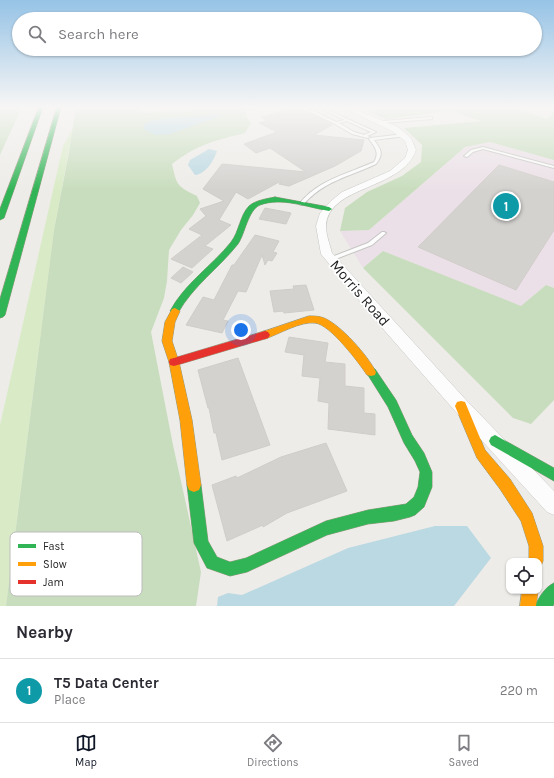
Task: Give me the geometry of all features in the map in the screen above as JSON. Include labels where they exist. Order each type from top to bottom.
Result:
[{"type":"main road","points":[[0,218],[31,135]]},
{"type":"main road","points":[[0,315],[51,135]]},
{"type":"main road","points":[[174,362],[276,332],[304,321],[317,320],[328,324],[358,354],[375,377],[392,404],[408,438],[420,457],[426,472],[425,487],[419,502],[410,510],[394,514],[368,517],[326,528],[247,564],[230,569],[212,563],[201,543],[186,420],[168,341],[170,322],[179,303],[191,288],[235,242],[250,208],[256,204],[275,199],[329,209]]},
{"type":"main road","points":[[461,406],[481,454],[505,484],[527,518],[536,546],[536,558]]},
{"type":"main road","points":[[495,441],[554,476]]},
{"type":"main road","points":[[542,606],[554,591]]},
{"type":"main road","points":[[528,606],[530,594]]},
{"type":"street","name":"Morris Road","points":[[404,135],[412,150],[409,159],[402,166],[392,173],[345,194],[334,203],[324,215],[321,226],[327,254],[461,406],[554,505]]},
{"type":"lane","points":[[301,204],[308,194],[319,187],[375,163],[379,158],[380,153],[371,139],[366,135]]},
{"type":"lane","points":[[371,139],[402,135]]},
{"type":"lane","points":[[466,156],[483,148],[554,167]]},
{"type":"lane","points":[[331,259],[370,244],[384,233]]},
{"type":"shaded area","points":[[490,142],[554,160],[554,288],[546,285],[521,307],[383,251],[363,268],[340,231],[369,230],[465,147]]},
{"type":"green space","points":[[0,135],[9,135],[0,155]]},
{"type":"green space","points":[[69,135],[72,135],[54,230],[15,532],[10,532],[10,575],[6,606],[0,606],[0,425],[63,146]]},
{"type":"green space","points":[[72,135],[236,135],[215,141],[198,148],[181,157],[172,164],[175,177],[179,184],[185,190],[197,196],[200,203],[169,250],[167,281],[164,298],[151,332],[173,445],[201,572],[196,606],[6,606],[10,575],[10,596],[142,596],[142,532],[15,532],[54,230]]},
{"type":"green space","points":[[412,135],[554,135],[554,160],[490,142],[465,147],[369,230],[340,231],[345,208],[367,192],[402,176],[421,162],[422,145]]},
{"type":"green space","points":[[383,251],[521,306],[546,285],[554,288],[554,400],[531,424],[513,418],[363,268]]},
{"type":"water","points":[[209,149],[217,151],[214,158],[203,172],[195,175],[188,165],[190,160]]},
{"type":"water","points":[[435,526],[467,526],[491,558],[454,606],[217,606],[218,597],[228,593],[242,595],[348,548]]},
{"type":"building","points":[[268,135],[317,135],[364,140],[361,151],[335,166],[289,186],[279,184],[281,181],[248,199],[236,192],[219,220],[231,225],[205,246],[213,249],[192,268],[171,259],[202,235],[189,229],[206,216],[200,209],[224,201],[203,189],[222,164],[306,172],[270,148],[256,153],[244,144]]},
{"type":"building","points":[[499,165],[554,182],[554,230],[516,290],[418,247]]},
{"type":"building","points":[[265,208],[291,213],[286,224],[259,219]]},
{"type":"building","points":[[255,235],[279,241],[273,252],[277,253],[272,261],[268,260],[265,265],[262,255],[246,292],[238,291],[223,320],[228,321],[222,333],[186,325],[203,297],[214,300],[232,265],[234,265]]},
{"type":"building","points":[[183,267],[193,272],[181,283],[171,278]]},
{"type":"building","points":[[306,285],[314,310],[284,313],[283,311],[274,312],[270,291],[294,289],[293,286]]},
{"type":"building","points":[[289,337],[328,343],[325,362],[345,364],[345,386],[364,388],[364,413],[375,414],[375,435],[328,429],[329,403],[318,401],[320,378],[302,376],[304,355],[285,352]]},
{"type":"building","points":[[238,358],[270,445],[222,460],[198,370]]},
{"type":"building","points":[[326,443],[347,491],[287,513],[263,527],[263,525],[227,541],[212,485],[236,476],[237,478],[281,457]]},
{"type":"traffic: fast","points":[[0,218],[31,135]]},
{"type":"traffic: fast","points":[[0,315],[51,135]]},
{"type":"traffic: fast","points":[[175,311],[179,303],[191,288],[235,242],[250,209],[256,204],[275,199],[329,209]]},
{"type":"traffic: fast","points":[[194,485],[201,543],[212,563],[230,569],[247,565],[326,528],[368,517],[394,514],[410,510],[419,502],[425,487],[426,472],[420,457],[408,439],[392,404],[371,372]]},
{"type":"traffic: fast","points":[[495,441],[554,475]]},
{"type":"traffic: fast","points":[[543,606],[554,591]]},
{"type":"traffic: slow","points":[[175,311],[170,322],[167,341],[174,362],[186,420],[194,485]]},
{"type":"traffic: slow","points":[[265,335],[302,321],[315,319],[322,321],[329,325],[346,341],[371,372]]},
{"type":"traffic: slow","points":[[461,406],[481,454],[505,484],[527,518],[536,546],[536,558]]},
{"type":"traffic: slow","points":[[528,606],[530,594]]},
{"type":"traffic: jam","points":[[174,362],[265,335]]},
{"type":"place","name":"T5 Data Center","points":[[506,206]]}]
